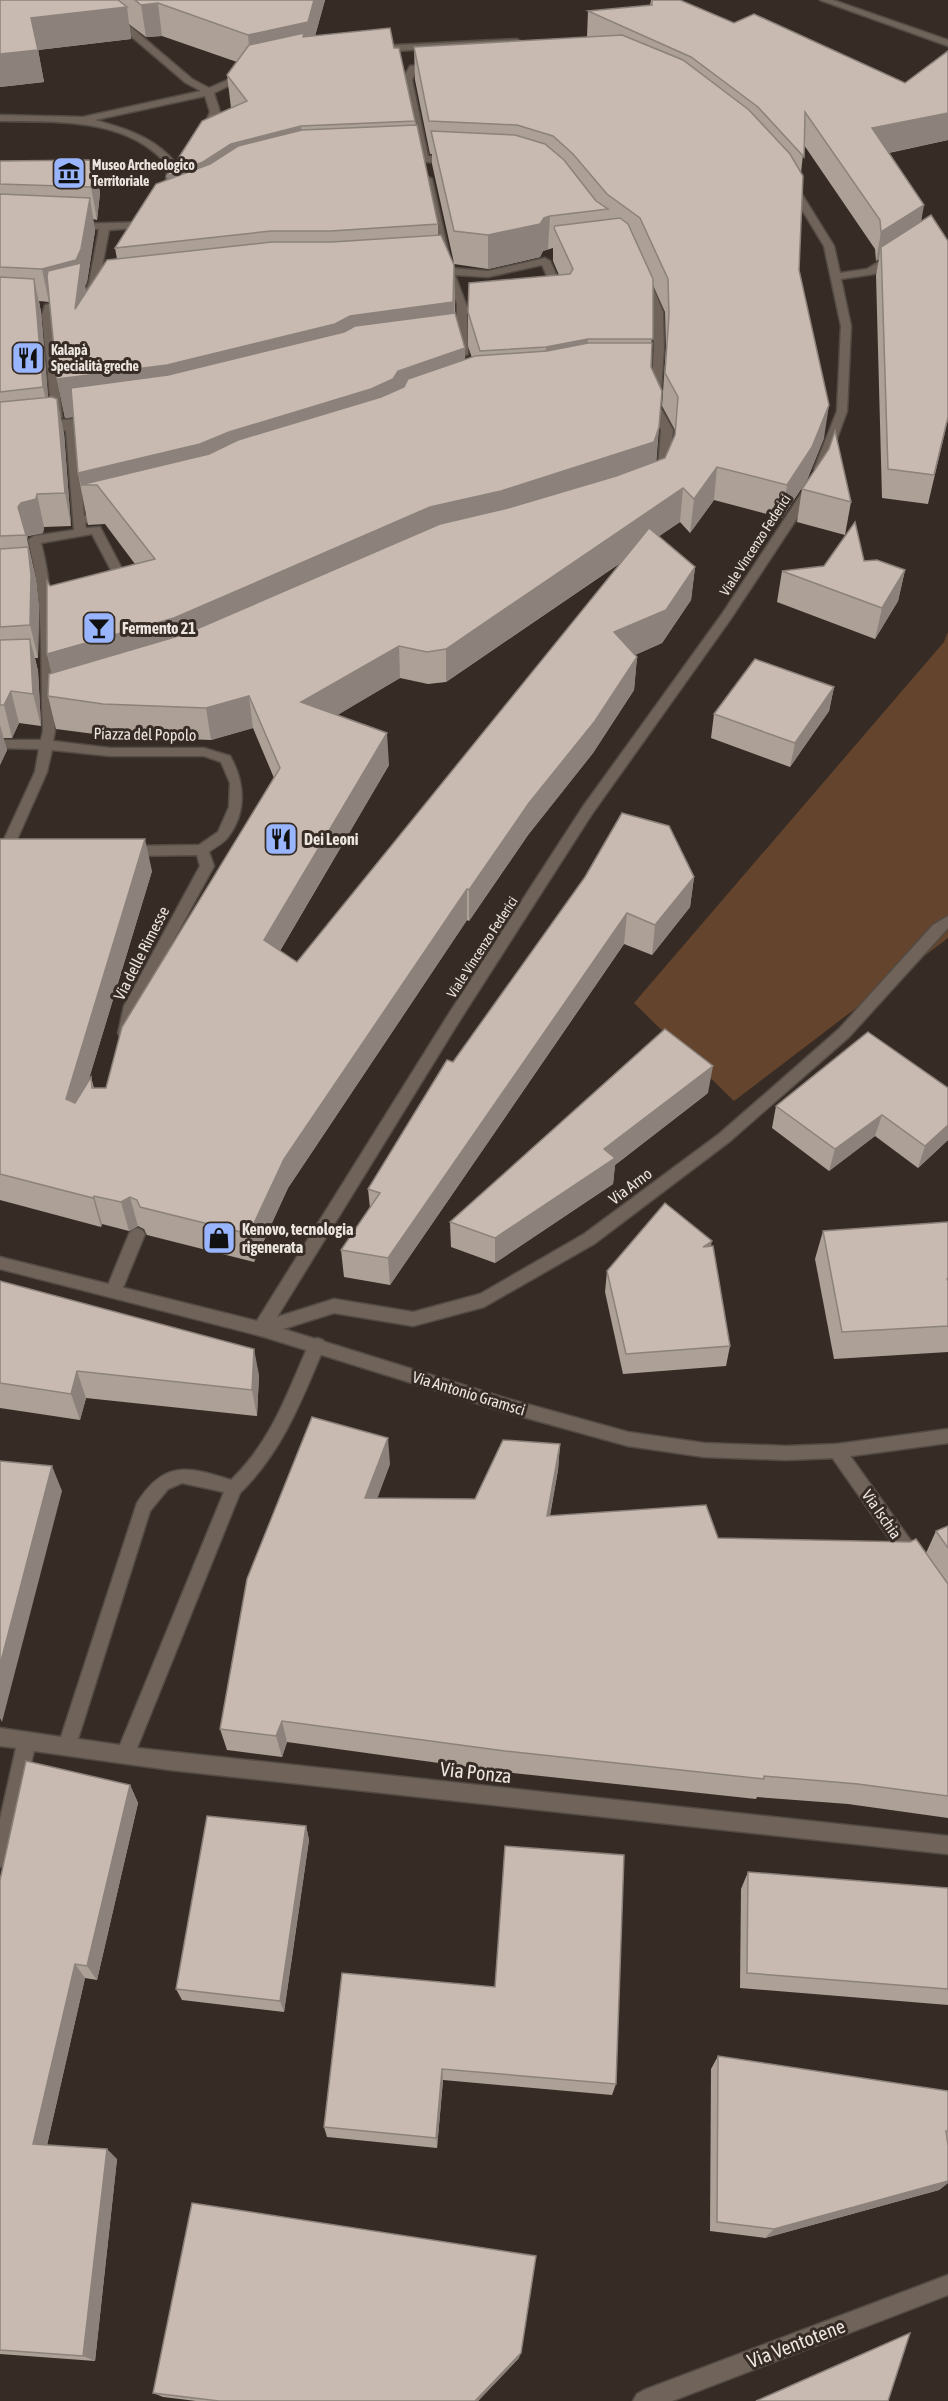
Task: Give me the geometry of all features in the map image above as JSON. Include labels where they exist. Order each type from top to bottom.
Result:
[{"type":"street","points":[[824,0],[948,43]]},
{"type":"street","points":[[108,12],[189,81],[209,92],[215,112],[198,146]]},
{"type":"street","points":[[362,50],[510,42],[525,48]]},
{"type":"street","points":[[447,66],[413,68],[407,80],[447,269],[462,304],[456,347],[465,360]]},
{"type":"street","points":[[0,118],[83,120],[209,92],[257,69]]},
{"type":"street","points":[[83,120],[132,134],[166,155],[173,166],[167,200]]},
{"type":"street","points":[[412,159],[458,160]]},
{"type":"street","points":[[171,180],[184,165]]},
{"type":"street","name":"Viale Vincenzo Federici","points":[[261,1329],[455,1016],[586,811],[726,617],[816,482],[842,411],[846,326],[829,246],[784,176]]},
{"type":"street","points":[[60,226],[143,227],[160,219]]},
{"type":"street","points":[[58,423],[45,309],[93,296],[104,227]]},
{"type":"street","points":[[835,277],[870,272],[904,250]]},
{"type":"street","points":[[425,270],[447,269],[488,274],[547,257],[564,303]]},
{"type":"street","points":[[641,272],[658,312],[651,378],[655,406],[667,430],[664,467],[657,486]]},
{"type":"street","points":[[462,311],[496,308]]},
{"type":"street","points":[[0,432],[58,423],[101,421]]},
{"type":"street","points":[[58,423],[71,429],[80,526]]},
{"type":"street","points":[[6,855],[41,772],[53,701],[40,664],[53,607],[37,574],[34,540],[80,526],[113,512]]},
{"type":"street","points":[[80,526],[96,530],[128,593],[117,595]]},
{"type":"street","name":"Piazza del Popolo","points":[[0,744],[47,745],[110,752],[204,752],[226,759],[236,783],[235,807],[223,836],[202,850]]},
{"type":"street","points":[[109,851],[202,850]]},
{"type":"street","name":"Via delle Rimesse","points":[[122,1049],[131,1006],[207,866],[202,850]]},
{"type":"street","name":"Via Arno","points":[[261,1329],[334,1306],[413,1319],[483,1300],[589,1239],[724,1138],[844,1033],[938,929],[948,921]]},
{"type":"street","points":[[114,1290],[137,1234]]},
{"type":"street","name":"Via Antonio Gramsci","points":[[0,1263],[261,1329],[506,1405],[628,1439],[714,1451],[786,1453],[837,1451],[948,1436]]},
{"type":"street","points":[[125,1755],[234,1488],[258,1466],[277,1439],[317,1345]]},
{"type":"street","name":"Via Ischia","points":[[837,1451],[922,1570]]},
{"type":"street","points":[[67,1746],[143,1508],[152,1491],[164,1481],[180,1476],[195,1475],[234,1488]]},
{"type":"street","name":"Via Ponza","points":[[0,1737],[125,1755],[948,1845]]},
{"type":"street","points":[[0,1858],[27,1741]]},
{"type":"street","name":"Via Ventotene","points":[[644,2401],[948,2285]]},
{"type":"shaded area","points":[[948,632],[948,938],[734,1101],[634,1003],[944,642]]},
{"type":"building","points":[[0,0],[118,0],[127,7],[31,18],[38,50],[0,54]]},
{"type":"building","points":[[135,0],[314,0],[308,22],[248,35],[158,3],[141,5]]},
{"type":"building","points":[[652,0],[680,0],[734,23],[754,14],[905,83],[948,51],[948,113],[872,128],[924,205],[881,232],[880,220],[805,112],[804,157],[758,107],[691,57],[588,11],[652,5]]},
{"type":"building","points":[[390,28],[394,48],[399,48],[415,121],[301,126],[231,144],[203,162],[167,176],[202,121],[247,101],[227,75],[249,45],[304,33],[303,37]]},
{"type":"building","points":[[622,35],[683,60],[749,110],[790,154],[803,176],[799,270],[829,405],[812,447],[787,485],[717,467],[694,499],[683,488],[446,649],[427,652],[399,646],[301,702],[387,733],[264,940],[297,962],[649,528],[695,567],[666,610],[614,632],[637,657],[595,721],[529,803],[469,890],[467,889],[284,1159],[249,1234],[140,1207],[137,1200],[130,1197],[121,1202],[94,1196],[93,1198],[0,1174],[0,839],[145,839],[66,1099],[75,1103],[91,1077],[92,1088],[106,1088],[122,1027],[280,768],[249,696],[206,708],[103,704],[48,696],[49,674],[185,634],[440,524],[508,508],[616,476],[665,458],[675,435],[678,397],[665,373],[669,315],[668,279],[640,218],[607,194],[573,154],[553,136],[517,125],[429,121],[414,47]]},
{"type":"building","points":[[417,125],[438,224],[331,231],[271,231],[115,248],[156,184],[210,164],[238,146],[302,130]]},
{"type":"building","points":[[431,131],[515,135],[545,144],[564,160],[596,201],[608,209],[550,216],[544,218],[540,224],[488,235],[454,231]]},
{"type":"building","points":[[94,160],[91,187],[0,184],[0,161]]},
{"type":"building","points":[[0,194],[90,198],[81,249],[76,260],[42,269],[0,267]]},
{"type":"building","points":[[931,215],[948,241],[948,417],[934,475],[888,469],[881,247]]},
{"type":"building","points":[[620,218],[628,224],[653,279],[653,339],[588,339],[546,347],[480,351],[468,312],[469,283],[570,274],[573,269],[555,226]]},
{"type":"building","points":[[441,235],[454,265],[453,302],[350,316],[335,324],[167,365],[57,379],[48,271],[81,263],[75,309],[107,260],[272,242],[332,242]]},
{"type":"building","points":[[0,277],[34,279],[43,387],[0,392]]},
{"type":"building","points":[[455,313],[465,348],[398,371],[393,379],[371,389],[229,432],[200,444],[78,473],[71,388],[168,375],[344,332],[355,326]]},
{"type":"building","points":[[588,343],[652,343],[651,367],[662,391],[659,427],[654,442],[501,491],[430,507],[174,618],[47,654],[47,581],[50,586],[155,559],[97,485],[80,485],[209,454],[238,440],[381,397],[404,387],[408,379],[475,356],[547,351]]},
{"type":"building","points":[[52,397],[57,399],[65,493],[37,494],[36,499],[21,503],[18,507],[26,535],[0,536],[0,402]]},
{"type":"building","points":[[835,431],[851,502],[802,489],[829,449]]},
{"type":"building","points":[[855,522],[864,561],[877,560],[905,570],[882,608],[782,571],[824,566]]},
{"type":"building","points":[[28,547],[31,575],[30,625],[0,627],[0,549]]},
{"type":"building","points":[[30,639],[33,694],[11,691],[4,705],[0,705],[0,640]]},
{"type":"building","points":[[755,659],[834,687],[795,743],[714,714]]},
{"type":"building","points":[[622,813],[669,826],[694,877],[655,925],[627,913],[388,1258],[341,1250],[380,1193],[368,1189],[447,1060],[453,1062],[585,877]]},
{"type":"building","points":[[665,1029],[713,1066],[604,1149],[615,1158],[495,1238],[450,1222]]},
{"type":"building","points":[[868,1032],[948,1088],[948,1125],[925,1146],[882,1115],[835,1149],[776,1106]]},
{"type":"building","points":[[665,1203],[712,1241],[703,1247],[713,1246],[730,1346],[626,1354],[607,1271]]},
{"type":"building","points":[[948,1222],[948,1326],[842,1332],[823,1231]]},
{"type":"building","points":[[0,1281],[254,1349],[252,1390],[77,1371],[71,1394],[0,1383]]},
{"type":"building","points":[[312,1417],[388,1438],[365,1498],[475,1499],[503,1440],[560,1444],[547,1516],[706,1505],[718,1538],[910,1542],[916,1539],[948,1584],[948,1796],[858,1784],[764,1776],[764,1779],[505,1751],[282,1721],[276,1736],[220,1729],[247,1579]]},
{"type":"building","points":[[0,1461],[52,1466],[0,1665]]},
{"type":"building","points":[[948,1526],[948,1548],[936,1531]]},
{"type":"building","points":[[26,1761],[130,1785],[87,1966],[75,1964],[33,2144],[107,2149],[83,2356],[0,2350],[0,1880]]},
{"type":"building","points":[[207,1816],[306,1826],[280,2001],[176,1989]]},
{"type":"building","points":[[505,1846],[624,1855],[616,2084],[442,2069],[436,2138],[324,2127],[342,1973],[495,1987]]},
{"type":"building","points":[[748,1872],[948,1888],[948,1989],[747,1973]]},
{"type":"building","points":[[718,2056],[948,2091],[948,2132],[946,2131],[948,2181],[774,2229],[717,2222]]},
{"type":"building","points":[[192,2203],[536,2256],[521,2353],[475,2401],[219,2401],[153,2393]]},
{"type":"building","points":[[910,2333],[888,2401],[756,2401]]},
{"type":"place","name":"Museo Archeologico Territoriale","points":[[69,173]]},
{"type":"place","name":"Kalapà Specialità greche","points":[[28,358]]},
{"type":"place","name":"Fermento 21","points":[[99,628]]},
{"type":"place","name":"Dei Leoni","points":[[281,839]]},
{"type":"place","name":"Kenovo, tecnologia rigenerata","points":[[219,1238]]}]
